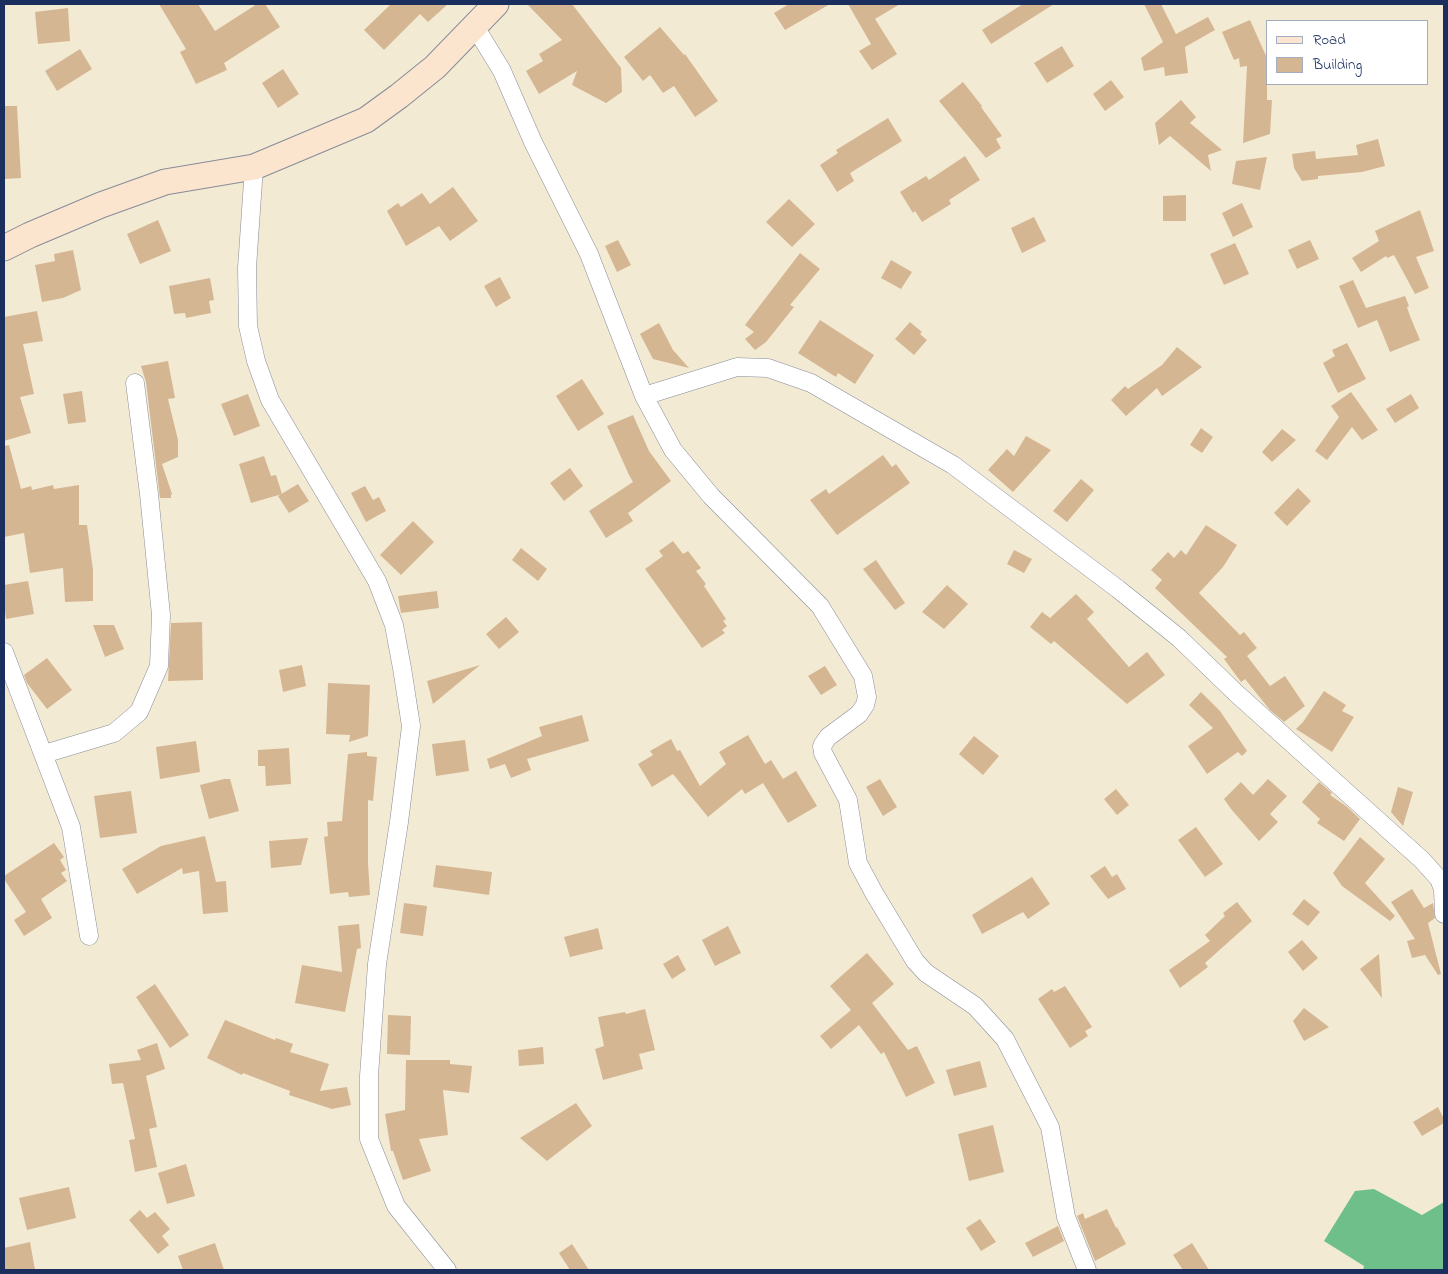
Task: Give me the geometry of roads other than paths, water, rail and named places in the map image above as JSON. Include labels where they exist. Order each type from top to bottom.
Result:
[{"type":"street","points":[[4,248],[101,204],[165,182],[254,167],[366,120],[435,67],[494,4]]},
{"type":"street","points":[[474,25],[502,71],[533,142],[589,254],[644,396],[673,450],[711,496],[820,606],[863,676],[867,697],[860,714],[828,737],[822,746],[848,800],[858,863],[915,961],[926,973],[975,1006],[1005,1039],[1050,1127],[1066,1217],[1087,1270]]},
{"type":"street","points":[[254,167],[247,268],[248,326],[256,361],[270,400],[377,581],[394,625],[402,668],[411,726],[399,822],[377,964],[369,1076],[369,1139],[396,1206],[447,1270]]},
{"type":"street","points":[[644,396],[737,368],[768,368],[812,383],[953,465],[1118,589],[1179,638],[1237,694],[1422,860],[1439,879],[1442,889],[1444,914]]},
{"type":"street","points":[[44,754],[114,733],[139,712],[159,666],[161,615],[149,494],[135,383]]},
{"type":"street","points":[[4,652],[71,826],[89,936]]}]
